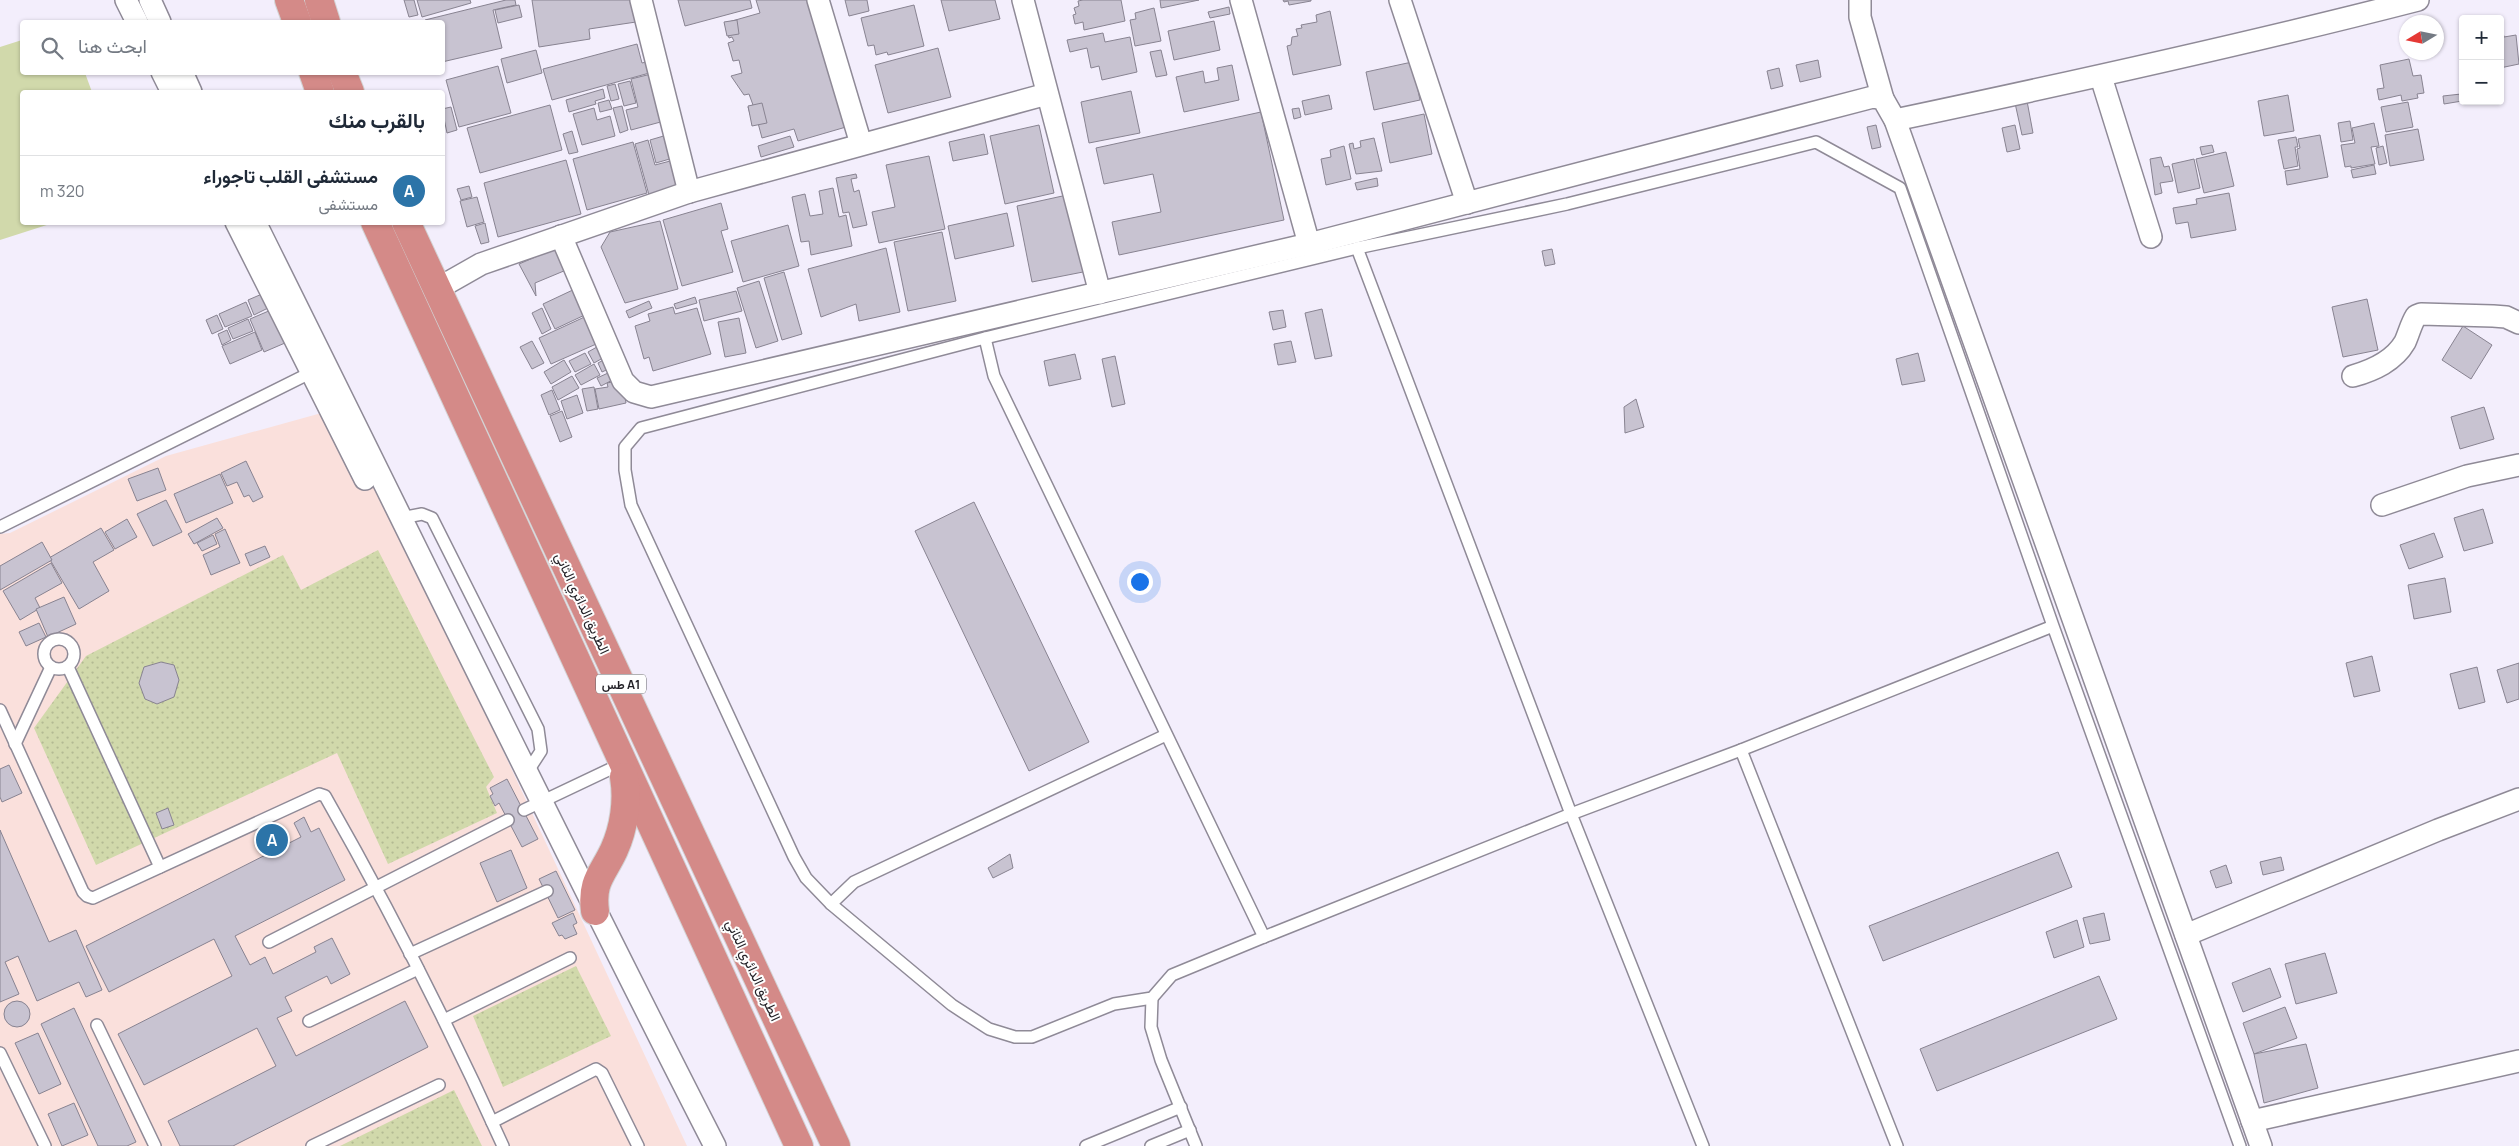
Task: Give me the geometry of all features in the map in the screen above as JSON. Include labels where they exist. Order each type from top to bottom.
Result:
[{"type":"highway","points":[[289,0],[296,20]]},
{"type":"highway","points":[[318,0],[325,20]]},
{"type":"highway","points":[[314,75],[319,90]]},
{"type":"highway","points":[[343,75],[349,90]]},
{"type":"highway","name":"طس A1","points":[[376,225],[621,764],[799,1146]]},
{"type":"highway","name":"الطريق الدائري الثاني","points":[[407,225],[836,1146]]},
{"type":"highway","points":[[595,911],[594,887],[614,850],[624,816],[625,790],[621,764]]},
{"type":"street","points":[[126,0],[136,20]]},
{"type":"street","points":[[150,0],[159,20]]},
{"type":"street","points":[[641,0],[689,192]]},
{"type":"street","points":[[818,0],[861,144]]},
{"type":"street","points":[[1023,0],[1100,294]]},
{"type":"street","points":[[1241,0],[1308,244]]},
{"type":"street","points":[[1400,0],[1467,203]]},
{"type":"street","points":[[1860,0],[1860,18],[1883,99],[1894,120],[2261,1146]]},
{"type":"street","points":[[1894,120],[2100,77],[2286,34],[2418,0]]},
{"type":"street","points":[[164,75],[171,90]]},
{"type":"street","points":[[183,75],[190,90]]},
{"type":"street","points":[[2100,77],[2151,237]]},
{"type":"street","points":[[437,289],[481,264],[689,192],[1047,94]]},
{"type":"street","points":[[561,236],[623,381],[634,392],[651,397],[1100,294],[1308,244],[1873,97],[1883,99]]},
{"type":"street","points":[[238,225],[401,518],[528,771],[533,806]]},
{"type":"street","points":[[256,225],[318,369],[533,806],[595,911],[715,1146]]},
{"type":"street","points":[[2353,376],[2372,370],[2394,356],[2401,348],[2416,316],[2421,314],[2499,316],[2519,323]]},
{"type":"street","points":[[2382,505],[2467,476],[2519,465]]},
{"type":"street","points":[[2186,935],[2438,830],[2519,799]]},
{"type":"street","points":[[2252,1121],[2519,1061]]},
{"type":"lane","points":[[1152,998],[1114,1004],[1032,1037],[1015,1037],[989,1029],[952,1005],[831,904],[806,878],[794,857],[631,505],[625,470],[625,447],[640,428],[985,338],[1357,248],[1567,204],[1816,142],[1900,188],[2053,626],[2240,1146]]},
{"type":"lane","points":[[1357,248],[1571,814],[1703,1146]]},
{"type":"lane","points":[[985,338],[994,376],[1264,937]]},
{"type":"lane","points":[[0,527],[318,369]]},
{"type":"lane","points":[[1196,1146],[1161,1060],[1151,1027],[1152,998],[1172,975],[1571,814],[1741,750],[2053,626]]},
{"type":"lane","points":[[56,639],[67,641],[72,645],[74,657],[68,667],[62,669],[51,667],[46,663],[44,652],[46,646],[56,639]]},
{"type":"lane","points":[[15,744],[51,667]]},
{"type":"lane","points":[[68,667],[160,867]]},
{"type":"lane","points":[[0,710],[87,896],[93,898],[321,794],[325,796],[377,888],[444,1020],[503,1146]]},
{"type":"lane","points":[[831,904],[854,882],[1166,736]]},
{"type":"lane","points":[[1741,750],[1897,1146]]},
{"type":"lane","points":[[533,806],[621,764]]},
{"type":"lane","points":[[269,942],[508,820]]},
{"type":"lane","points":[[410,954],[547,891]]},
{"type":"lane","points":[[444,1020],[570,958]]},
{"type":"lane","points":[[309,1021],[418,969]]},
{"type":"lane","points":[[97,1025],[155,1146]]},
{"type":"lane","points":[[0,1053],[45,1146]]},
{"type":"lane","points":[[492,1122],[596,1069],[602,1073],[638,1146]]},
{"type":"lane","points":[[312,1146],[439,1085]]},
{"type":"lane","points":[[1086,1146],[1181,1107]]},
{"type":"lane","points":[[1151,1146],[1190,1130]]},
{"type":"shaded area","points":[[343,407],[687,1146],[0,1146],[0,534],[10,533],[166,456]]},
{"type":"green space","points":[[20,41],[20,75],[86,75],[91,90],[20,90],[20,225],[47,225],[0,240],[0,47]]},
{"type":"green space","points":[[378,550],[494,777],[486,787],[497,813],[388,864],[337,753],[96,865],[34,728],[86,656],[283,555],[301,590]]},
{"type":"green space","points":[[576,966],[611,1036],[503,1087],[473,1016]]},
{"type":"green space","points":[[454,1090],[482,1146],[340,1146]]},
{"type":"building","points":[[404,0],[414,0],[418,15],[409,17]]},
{"type":"building","points":[[417,0],[470,0],[471,3],[422,17]]},
{"type":"building","points":[[506,0],[515,0],[516,5],[493,10],[502,48],[445,61],[445,20],[425,20]]},
{"type":"building","points":[[532,0],[632,0],[636,22],[589,29],[590,39],[539,47]]},
{"type":"building","points":[[678,0],[750,0],[752,8],[685,26]]},
{"type":"building","points":[[756,0],[811,0],[846,127],[798,141],[794,129],[762,138],[758,123],[753,124],[748,107],[753,105],[749,94],[744,95],[731,76],[742,73],[739,60],[733,61],[728,43],[734,41],[732,37],[729,38],[725,23],[760,13]]},
{"type":"building","points":[[845,0],[867,0],[869,11],[849,16]]},
{"type":"building","points":[[941,0],[995,0],[1000,19],[949,31]]},
{"type":"building","points":[[1121,0],[1125,21],[1084,30],[1083,22],[1075,24],[1073,15],[1076,14],[1074,8],[1079,6],[1078,1]]},
{"type":"building","points":[[1160,0],[1199,0],[1161,8]]},
{"type":"building","points":[[1283,0],[1311,1],[1289,5],[1288,1],[1284,2]]},
{"type":"building","points":[[519,5],[522,17],[498,23],[495,10]]},
{"type":"building","points":[[914,5],[924,46],[888,55],[887,52],[876,55],[874,45],[868,46],[861,18]]},
{"type":"building","points":[[1229,7],[1230,14],[1210,18],[1208,12]]},
{"type":"building","points":[[1154,8],[1161,41],[1135,46],[1130,20],[1136,19],[1135,13]]},
{"type":"building","points":[[1330,11],[1341,65],[1293,75],[1287,46],[1291,45],[1292,37],[1298,36],[1296,29],[1302,28],[1301,25],[1317,22],[1316,15]]},
{"type":"building","points":[[737,20],[739,34],[727,36],[724,22]]},
{"type":"building","points":[[1214,21],[1220,50],[1174,60],[1168,31]]},
{"type":"building","points":[[1103,33],[1105,42],[1130,37],[1137,72],[1102,80],[1099,66],[1091,68],[1087,48],[1070,52],[1067,40]]},
{"type":"building","points":[[2516,35],[2519,64],[2504,67],[2504,37]]},
{"type":"building","points":[[637,44],[642,63],[650,61],[653,72],[552,100],[543,69]]},
{"type":"building","points":[[938,48],[951,97],[888,113],[875,65]]},
{"type":"building","points":[[536,50],[542,73],[507,83],[501,59]]},
{"type":"building","points":[[1161,50],[1167,75],[1156,77],[1150,52]]},
{"type":"building","points":[[1818,60],[1821,77],[1800,82],[1796,65]]},
{"type":"building","points":[[2409,60],[2413,76],[2421,75],[2424,93],[2417,94],[2418,98],[2402,101],[2401,95],[2379,100],[2377,89],[2384,88],[2380,65]]},
{"type":"building","points":[[1412,62],[1420,100],[1374,110],[1366,72]]},
{"type":"building","points":[[1232,65],[1239,100],[1184,112],[1176,77],[1203,71],[1205,83],[1219,80],[1217,68]]},
{"type":"building","points":[[498,66],[511,113],[459,127],[446,80]]},
{"type":"building","points":[[1779,68],[1783,86],[1771,89],[1767,71]]},
{"type":"building","points":[[655,73],[668,120],[631,130],[626,110],[638,107],[631,79]]},
{"type":"building","points":[[630,81],[636,103],[624,106],[618,84]]},
{"type":"building","points":[[615,84],[619,99],[611,101],[607,86]]},
{"type":"building","points":[[603,89],[605,98],[595,101],[596,104],[569,112],[566,100]]},
{"type":"building","points":[[1131,91],[1140,133],[1089,143],[1081,102]]},
{"type":"building","points":[[2459,94],[2459,102],[2444,104],[2443,96]]},
{"type":"building","points":[[1329,95],[1332,109],[1305,115],[1302,101]]},
{"type":"building","points":[[2288,95],[2294,131],[2264,136],[2258,101]]},
{"type":"building","points":[[609,100],[612,109],[600,112],[598,103]]},
{"type":"building","points":[[2027,101],[2033,133],[2022,135],[2015,103]]},
{"type":"building","points":[[2408,102],[2413,127],[2386,132],[2381,107]]},
{"type":"building","points":[[762,103],[767,123],[752,126],[748,106]]},
{"type":"building","points":[[550,105],[562,150],[480,173],[467,128]]},
{"type":"building","points":[[622,106],[628,130],[620,133],[613,108]]},
{"type":"building","points":[[451,107],[457,130],[447,133],[445,108]]},
{"type":"building","points":[[594,108],[597,120],[610,116],[615,136],[582,145],[573,114]]},
{"type":"building","points":[[1299,108],[1301,117],[1294,119],[1292,109]]},
{"type":"building","points":[[1261,112],[1284,220],[1119,255],[1112,222],[1161,212],[1153,174],[1104,184],[1096,148]]},
{"type":"building","points":[[1424,114],[1432,154],[1390,163],[1382,123]]},
{"type":"building","points":[[2350,121],[2353,140],[2341,142],[2338,123]]},
{"type":"building","points":[[2374,123],[2379,146],[2371,147],[2375,164],[2351,168],[2351,166],[2345,167],[2341,145],[2355,143],[2352,128]]},
{"type":"building","points":[[1039,125],[1054,193],[1005,204],[990,136]]},
{"type":"building","points":[[1876,125],[1881,147],[1872,149],[1867,127]]},
{"type":"building","points":[[2015,125],[2020,149],[2007,152],[2002,128]]},
{"type":"building","points":[[2418,129],[2424,160],[2390,166],[2385,135]]},
{"type":"building","points":[[572,131],[578,152],[569,154],[563,134]]},
{"type":"building","points":[[984,134],[988,154],[953,161],[949,142]]},
{"type":"building","points":[[667,135],[673,158],[656,163],[650,140]]},
{"type":"building","points":[[2320,135],[2328,177],[2287,185],[2285,171],[2300,169],[2297,149],[2300,148],[2298,139]]},
{"type":"building","points":[[790,136],[794,147],[761,157],[758,146]]},
{"type":"building","points":[[2296,137],[2298,147],[2295,147],[2298,166],[2284,169],[2278,140]]},
{"type":"building","points":[[1374,138],[1382,171],[1356,174],[1349,144],[1353,143],[1354,149],[1361,147],[1360,141]]},
{"type":"building","points":[[648,140],[655,165],[674,160],[681,186],[649,195],[635,144]]},
{"type":"building","points":[[633,142],[647,193],[587,210],[573,159]]},
{"type":"building","points":[[2212,145],[2214,152],[2202,155],[2200,147]]},
{"type":"building","points":[[1344,146],[1351,179],[1326,185],[1321,159],[1331,157],[1330,150]]},
{"type":"building","points":[[2383,146],[2387,163],[2379,165],[2376,148]]},
{"type":"building","points":[[2226,152],[2234,186],[2204,193],[2196,159]]},
{"type":"building","points":[[929,156],[945,229],[879,243],[872,212],[895,207],[886,165]]},
{"type":"building","points":[[2161,157],[2164,167],[2169,166],[2173,181],[2160,183],[2162,193],[2155,195],[2150,159]]},
{"type":"building","points":[[2194,159],[2200,188],[2178,193],[2172,164]]},
{"type":"building","points":[[566,160],[581,214],[498,237],[484,183]]},
{"type":"building","points":[[2374,165],[2376,174],[2353,178],[2351,170]]},
{"type":"building","points":[[856,174],[857,178],[851,179],[854,192],[859,190],[867,225],[853,228],[849,212],[843,213],[836,178]]},
{"type":"building","points":[[1377,178],[1378,186],[1357,190],[1355,183]]},
{"type":"building","points":[[469,186],[472,197],[461,200],[457,189]]},
{"type":"building","points":[[833,188],[839,217],[846,215],[852,246],[811,255],[809,241],[801,242],[792,197],[805,194],[810,216],[823,214],[819,191]]},
{"type":"building","points":[[2229,193],[2236,230],[2191,238],[2188,222],[2176,224],[2173,208],[2197,204],[2196,199]]},
{"type":"building","points":[[1067,195],[1083,272],[1032,282],[1017,206]]},
{"type":"building","points":[[477,197],[484,222],[467,227],[460,201]]},
{"type":"building","points":[[721,203],[728,229],[721,231],[733,272],[682,286],[663,220]]},
{"type":"building","points":[[1007,213],[1014,246],[955,259],[948,226]]},
{"type":"building","points":[[660,221],[678,289],[625,303],[601,247],[610,232]]},
{"type":"building","points":[[485,223],[489,242],[481,244],[475,226]]},
{"type":"building","points":[[788,225],[799,266],[743,282],[731,241]]},
{"type":"building","points":[[942,232],[956,301],[908,311],[894,242]]},
{"type":"building","points":[[561,246],[571,268],[535,283],[536,296],[519,264]]},
{"type":"building","points":[[886,248],[900,312],[859,321],[856,304],[821,317],[808,269]]},
{"type":"building","points":[[1552,249],[1555,264],[1545,266],[1542,251]]},
{"type":"building","points":[[784,272],[802,334],[782,340],[764,278]]},
{"type":"building","points":[[759,281],[778,341],[756,348],[737,288]]},
{"type":"building","points":[[577,288],[589,313],[555,329],[543,304]]},
{"type":"building","points":[[736,291],[742,311],[704,321],[699,300]]},
{"type":"building","points":[[262,294],[268,308],[254,315],[248,300]]},
{"type":"building","points":[[695,297],[697,303],[676,309],[674,304]]},
{"type":"building","points":[[2367,299],[2378,350],[2343,357],[2332,307]]},
{"type":"building","points":[[649,301],[652,308],[629,318],[626,311]]},
{"type":"building","points":[[246,302],[252,316],[225,327],[219,314]]},
{"type":"building","points":[[673,307],[675,314],[697,308],[711,354],[653,371],[649,357],[644,359],[635,326],[650,321],[648,314]]},
{"type":"building","points":[[542,308],[551,329],[542,334],[532,313]]},
{"type":"building","points":[[1322,309],[1332,356],[1315,359],[1305,313]]},
{"type":"building","points":[[271,310],[285,343],[264,352],[250,319]]},
{"type":"building","points":[[1283,310],[1286,327],[1273,330],[1269,312]]},
{"type":"building","points":[[591,314],[603,341],[551,364],[539,338]]},
{"type":"building","points":[[217,315],[223,329],[212,334],[206,320]]},
{"type":"building","points":[[739,318],[746,353],[725,357],[718,322]]},
{"type":"building","points":[[248,319],[253,331],[233,339],[228,328]]},
{"type":"building","points":[[2463,326],[2492,345],[2471,379],[2442,360]]},
{"type":"building","points":[[227,330],[231,340],[222,345],[218,334]]},
{"type":"building","points":[[255,332],[262,350],[230,364],[222,346]]},
{"type":"building","points":[[532,341],[544,363],[532,369],[520,347]]},
{"type":"building","points":[[1291,341],[1296,362],[1278,365],[1274,344]]},
{"type":"building","points":[[604,343],[610,354],[594,363],[588,352]]},
{"type":"building","points":[[585,353],[591,364],[575,372],[569,361]]},
{"type":"building","points":[[1918,353],[1925,381],[1902,385],[1896,359]]},
{"type":"building","points":[[1075,354],[1081,379],[1049,386],[1044,361]]},
{"type":"building","points":[[611,356],[615,366],[602,372],[598,363]]},
{"type":"building","points":[[1115,356],[1125,404],[1112,407],[1102,359]]},
{"type":"building","points":[[564,360],[571,372],[551,384],[544,372]]},
{"type":"building","points":[[594,364],[600,375],[581,385],[575,375]]},
{"type":"building","points":[[617,369],[620,376],[601,386],[597,378]]},
{"type":"building","points":[[572,376],[579,388],[558,400],[552,387]]},
{"type":"building","points":[[622,380],[626,403],[599,409],[595,389],[608,387],[607,383]]},
{"type":"building","points":[[594,387],[598,409],[587,411],[582,389]]},
{"type":"building","points":[[552,390],[560,410],[549,415],[541,395]]},
{"type":"building","points":[[577,395],[583,413],[567,419],[561,401]]},
{"type":"building","points":[[1636,399],[1644,427],[1625,433],[1624,407]]},
{"type":"building","points":[[2484,407],[2494,439],[2460,449],[2451,417]]},
{"type":"building","points":[[562,411],[572,437],[560,442],[550,416]]},
{"type":"building","points":[[246,461],[263,497],[253,502],[249,495],[244,497],[237,482],[227,486],[221,473]]},
{"type":"building","points":[[158,468],[166,490],[137,501],[128,479]]},
{"type":"building","points":[[220,474],[233,503],[186,523],[174,494]]},
{"type":"building","points":[[166,500],[182,532],[153,546],[137,514]]},
{"type":"building","points":[[974,502],[1089,742],[1029,771],[915,531]]},
{"type":"building","points":[[2483,509],[2493,543],[2464,551],[2454,518]]},
{"type":"building","points":[[217,518],[223,528],[194,544],[188,534]]},
{"type":"building","points":[[127,519],[137,537],[115,549],[105,532]]},
{"type":"building","points":[[101,528],[114,550],[93,562],[109,591],[79,609],[49,558]]},
{"type":"building","points":[[225,529],[240,563],[211,575],[203,555],[220,547],[215,534]]},
{"type":"building","points":[[2434,533],[2443,557],[2409,569],[2400,545]]},
{"type":"building","points":[[213,535],[217,544],[202,551],[197,543]]},
{"type":"building","points":[[42,542],[52,560],[0,590],[0,566]]},
{"type":"building","points":[[265,546],[270,557],[250,566],[245,554]]},
{"type":"building","points":[[51,563],[62,583],[35,598],[40,608],[20,620],[3,591]]},
{"type":"building","points":[[2445,578],[2451,612],[2414,619],[2408,585]]},
{"type":"building","points":[[64,597],[76,624],[48,637],[36,609]]},
{"type":"building","points":[[39,623],[46,637],[26,646],[19,632]]},
{"type":"building","points":[[2372,656],[2380,691],[2354,697],[2346,663]]},
{"type":"building","points":[[161,662],[174,665],[179,680],[174,697],[157,704],[145,699],[139,683],[144,667]]},
{"type":"building","points":[[2519,663],[2519,699],[2507,703],[2497,670]]},
{"type":"building","points":[[2477,667],[2485,702],[2459,709],[2450,674]]},
{"type":"building","points":[[9,765],[22,793],[2,802],[0,797],[0,769]]},
{"type":"building","points":[[507,779],[538,839],[522,847],[499,803],[495,806],[490,796],[493,794],[490,788]]},
{"type":"building","points":[[168,808],[174,825],[162,829],[156,813]]},
{"type":"building","points":[[304,817],[311,832],[319,828],[345,880],[235,936],[250,965],[265,957],[273,974],[316,952],[314,947],[332,938],[350,974],[331,984],[327,976],[285,997],[292,1011],[277,1018],[296,1056],[405,1001],[428,1047],[233,1146],[180,1146],[168,1121],[276,1066],[257,1028],[144,1085],[118,1034],[232,976],[214,939],[109,992],[86,946],[301,837],[294,823]]},
{"type":"building","points":[[0,830],[49,942],[76,930],[102,990],[86,997],[79,982],[37,1001],[18,956],[5,962],[19,994],[0,1002]]},
{"type":"building","points":[[511,850],[527,888],[497,902],[480,863]]},
{"type":"building","points":[[2058,852],[2072,887],[1883,961],[1869,926]]},
{"type":"building","points":[[1010,854],[1013,868],[993,878],[988,868]]},
{"type":"building","points":[[2281,857],[2284,870],[2263,875],[2260,862]]},
{"type":"building","points":[[2226,865],[2232,883],[2216,888],[2210,871]]},
{"type":"building","points":[[556,871],[575,910],[558,918],[539,879]]},
{"type":"building","points":[[573,913],[577,923],[573,925],[577,934],[565,939],[562,935],[559,936],[552,923]]},
{"type":"building","points":[[2104,913],[2110,940],[2090,944],[2083,918]]},
{"type":"building","points":[[2077,920],[2084,947],[2054,958],[2046,932]]},
{"type":"building","points":[[2325,953],[2337,993],[2296,1004],[2285,964]]},
{"type":"building","points":[[2270,968],[2281,997],[2243,1012],[2232,983]]},
{"type":"building","points":[[2099,976],[2117,1019],[1937,1091],[1920,1049]]},
{"type":"building","points":[[17,1001],[26,1005],[30,1014],[26,1023],[17,1027],[8,1023],[4,1014],[8,1005]]},
{"type":"building","points":[[2285,1007],[2297,1038],[2254,1054],[2243,1023]]},
{"type":"building","points":[[74,1008],[136,1142],[127,1146],[98,1146],[41,1024]]},
{"type":"building","points":[[38,1033],[61,1084],[39,1094],[15,1043]]},
{"type":"building","points":[[2306,1044],[2318,1088],[2264,1103],[2254,1054]]},
{"type":"building","points":[[74,1103],[88,1135],[62,1146],[48,1114]]},
{"type":"place","name":"مستشفى القلب تاجوراء","points":[[272,840]]}]
